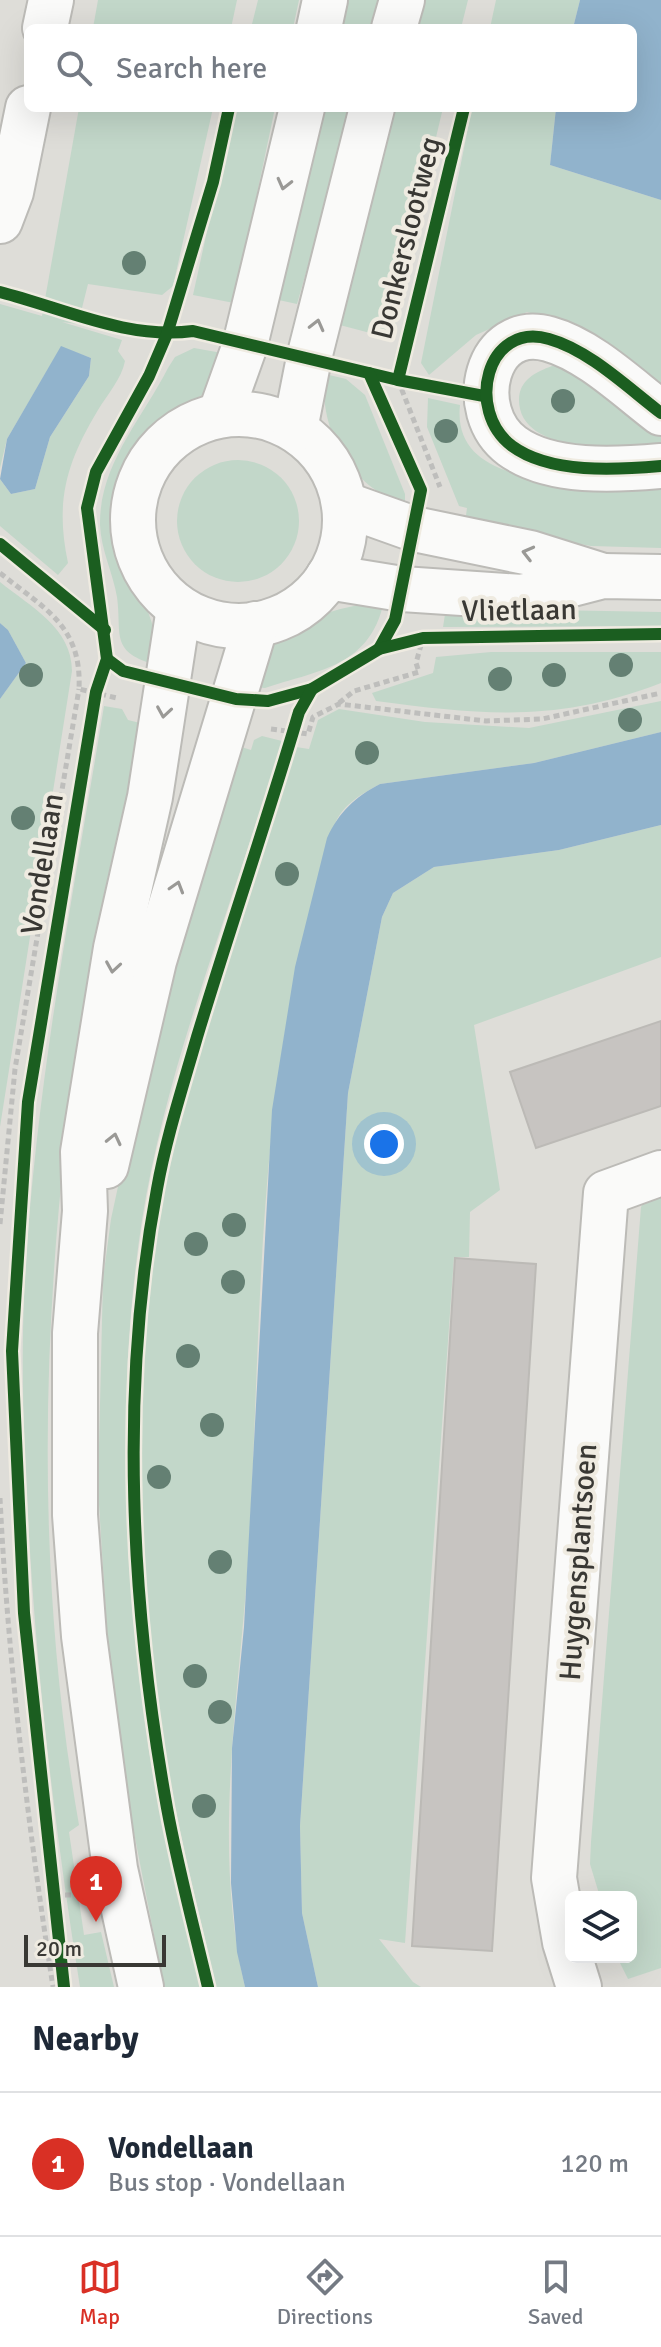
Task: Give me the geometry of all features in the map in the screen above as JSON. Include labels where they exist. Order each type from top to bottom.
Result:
[{"type":"street","points":[[46,24],[51,0]]},
{"type":"street","points":[[320,24],[325,0]]},
{"type":"street","points":[[395,24],[402,0]]},
{"type":"street","points":[[0,221],[11,192],[27,112]]},
{"type":"street","points":[[220,415],[245,345],[301,112]]},
{"type":"street","points":[[295,429],[309,358],[371,112]]},
{"type":"street","points":[[661,413],[568,346],[546,338],[528,338],[499,353],[489,371],[484,396],[488,414],[502,437],[513,447],[540,461],[580,466],[661,466]]},
{"type":"street","points":[[220,415],[259,415],[295,429],[328,461],[344,504],[343,542],[328,577],[297,609],[256,624],[216,624],[179,608],[153,583],[137,551],[133,515],[135,498],[148,464],[165,444],[187,427],[220,415]]},
{"type":"street","name":"Vlietlaan","points":[[344,504],[414,529],[530,553],[603,576]]},
{"type":"street","name":"Vlietlaan","points":[[328,577],[402,589],[522,597],[603,576],[661,577]]},
{"type":"street","points":[[141,1987],[112,1854],[84,1636],[76,1530],[75,1333],[85,1211],[83,1152],[116,948],[150,797],[179,608]]},
{"type":"street","points":[[85,1211],[110,1159],[154,961],[256,624]]},
{"type":"street","name":"Huygensplantsoen","points":[[579,1987],[565,1942],[554,1878],[606,1193],[661,1173]]},
{"type":"path","points":[[384,376],[399,375],[412,382]]},
{"type":"path","points":[[0,573],[53,616],[71,636],[80,662],[79,689],[15,1069],[0,1224]]},
{"type":"path","points":[[79,689],[98,687],[165,711]]},
{"type":"path","points":[[94,707],[98,687]]},
{"type":"path","points":[[227,726],[294,727],[308,734],[313,717],[339,704],[486,721],[528,720],[605,708],[661,693]]},
{"type":"path","points":[[288,747],[294,727]]},
{"type":"path","points":[[0,1498],[3,1617],[28,1828],[53,1987]]},
{"type":"path","points":[[3,1617],[24,1613]]},
{"type":"path","points":[[53,1881],[64,1987]]},
{"type":"green space","points":[[98,0],[237,0],[232,24],[94,24]]},
{"type":"green space","points":[[258,0],[299,0],[294,24],[252,24]]},
{"type":"green space","points":[[334,0],[385,0],[377,24],[329,24]]},
{"type":"green space","points":[[413,0],[468,0],[462,24],[406,24]]},
{"type":"green space","points":[[496,0],[580,0],[574,24],[491,24]]},
{"type":"green space","points":[[78,112],[212,112],[173,286],[162,295],[88,284],[78,324],[62,322],[122,340],[118,351],[125,361],[118,380],[87,429],[71,466],[63,502],[68,563],[58,575],[0,526],[0,479],[11,494],[35,489],[50,437],[89,376],[91,358],[61,347],[7,439],[0,468],[0,304],[42,316]]},
{"type":"green space","points":[[233,112],[274,112],[234,303],[193,295]]},
{"type":"green space","points":[[309,112],[352,112],[297,304],[274,299]]},
{"type":"green space","points":[[382,112],[442,112],[410,246],[393,339],[336,324]]},
{"type":"green space","points":[[471,112],[556,112],[550,165],[661,200],[661,393],[567,324],[527,312],[476,335],[429,375],[421,363]]},
{"type":"green space","points":[[194,348],[222,353],[214,382],[144,438],[125,468],[117,489],[114,517],[117,541],[151,621],[155,642],[153,664],[130,653],[121,640],[117,597],[101,534],[102,503],[114,462],[168,368],[175,357]]},
{"type":"green space","points":[[552,366],[564,367],[661,430],[661,452],[576,446],[536,431],[524,418],[520,393],[525,382]]},
{"type":"green space","points":[[325,374],[346,379],[365,395],[405,494],[405,505],[369,485],[342,454],[327,416]]},
{"type":"green space","points":[[428,398],[460,405],[463,435],[479,456],[504,470],[535,478],[569,481],[661,481],[661,548],[591,546],[465,523],[467,508],[459,506],[427,427]]},
{"type":"green space","points":[[238,460],[261,465],[281,478],[294,498],[299,521],[294,544],[281,564],[261,577],[238,582],[215,577],[195,564],[182,544],[177,521],[182,498],[195,478],[215,465]]},
{"type":"green space","points":[[0,582],[48,620],[57,631],[65,642],[72,671],[0,1127],[0,699],[26,663],[8,630],[0,623]]},
{"type":"green space","points":[[366,604],[382,609],[364,643],[351,655],[320,671],[265,688],[255,687],[270,651],[288,632],[313,618]]},
{"type":"green space","points":[[446,608],[661,612],[661,626],[443,627]]},
{"type":"green space","points":[[491,652],[661,652],[661,683],[588,705],[519,712],[451,710],[376,701],[372,693],[433,673],[436,657]]},
{"type":"green space","points":[[661,701],[661,732],[534,763],[380,784],[348,805],[331,833],[294,981],[271,1141],[259,1304],[249,1548],[229,1824],[235,1933],[245,1987],[216,1987],[171,1786],[160,1719],[146,1587],[142,1385],[154,1251],[177,1130],[208,1020],[296,747],[309,749],[318,720],[339,709],[425,722],[529,728]]},
{"type":"green space","points":[[104,706],[122,709],[128,720],[144,724],[99,918],[72,1088],[60,1193],[48,1404],[48,1510],[53,1615],[63,1720],[79,1825],[69,1832],[84,1935],[101,1932],[114,1987],[80,1987],[63,1875],[37,1650],[23,1407],[23,1342],[30,1205],[47,1062]]},
{"type":"green space","points":[[262,736],[282,741],[168,1099],[142,1220],[133,1289],[128,1359],[126,1501],[136,1642],[154,1781],[201,1987],[164,1987],[130,1812],[107,1632],[98,1488],[103,1279],[111,1219],[127,1145],[235,745],[251,750],[254,740]]},
{"type":"green space","points":[[661,825],[661,957],[474,1025],[500,1190],[470,1212],[469,1257],[454,1257],[405,1943],[379,1939],[413,1982],[421,1987],[318,1987],[302,1913],[300,1826],[348,1093],[382,917],[393,893],[434,867],[559,850]]},
{"type":"green space","points":[[661,1194],[661,1968],[628,1979],[620,1963],[637,1963],[637,1891],[598,1891],[590,1864],[641,1207],[646,1199]]},
{"type":"water","points":[[580,0],[661,0],[661,200],[550,165],[556,112],[637,112],[637,24],[574,24]]},
{"type":"water","points":[[61,346],[91,358],[89,376],[50,437],[35,489],[11,494],[0,479],[7,439]]},
{"type":"water","points":[[0,623],[8,630],[26,663],[0,699]]},
{"type":"water","points":[[661,732],[661,825],[559,850],[434,867],[393,893],[382,917],[348,1093],[300,1826],[302,1913],[318,1987],[245,1987],[237,1952],[231,1883],[232,1748],[244,1627],[272,1110],[295,967],[327,838],[349,806],[380,784],[534,763]]},
{"type":"building","points":[[661,1021],[661,1106],[536,1148],[510,1072]]},
{"type":"building","points":[[455,1258],[536,1264],[492,1951],[412,1946]]},
{"type":"cycle path","name":"Vondellaan","points":[[64,1987],[24,1613],[12,1351],[28,1102],[96,692],[107,659],[87,508],[96,472],[149,376],[167,334],[213,182],[228,112]]},
{"type":"cycle path","name":"Donkerslootweg","points":[[398,380],[463,112]]},
{"type":"cycle path","points":[[0,292],[120,327],[169,333],[193,331],[398,380],[484,396]]},
{"type":"cycle path","points":[[661,413],[593,361],[549,339],[527,337],[510,343],[497,356],[489,373],[486,392],[489,412],[498,431],[512,446],[527,455],[545,462],[584,468],[661,466]]},
{"type":"cycle path","points":[[369,373],[421,490],[395,620],[379,649]]},
{"type":"cycle path","points":[[0,544],[105,630]]},
{"type":"cycle path","points":[[107,659],[123,671],[236,699],[268,701],[312,689],[379,649],[423,638],[661,634]]},
{"type":"cycle path","points":[[208,1987],[167,1808],[145,1655],[134,1498],[137,1342],[145,1265],[170,1131],[299,712],[312,689]]},
{"type":"place","name":"Vondellaan","points":[[96,1922]]}]
